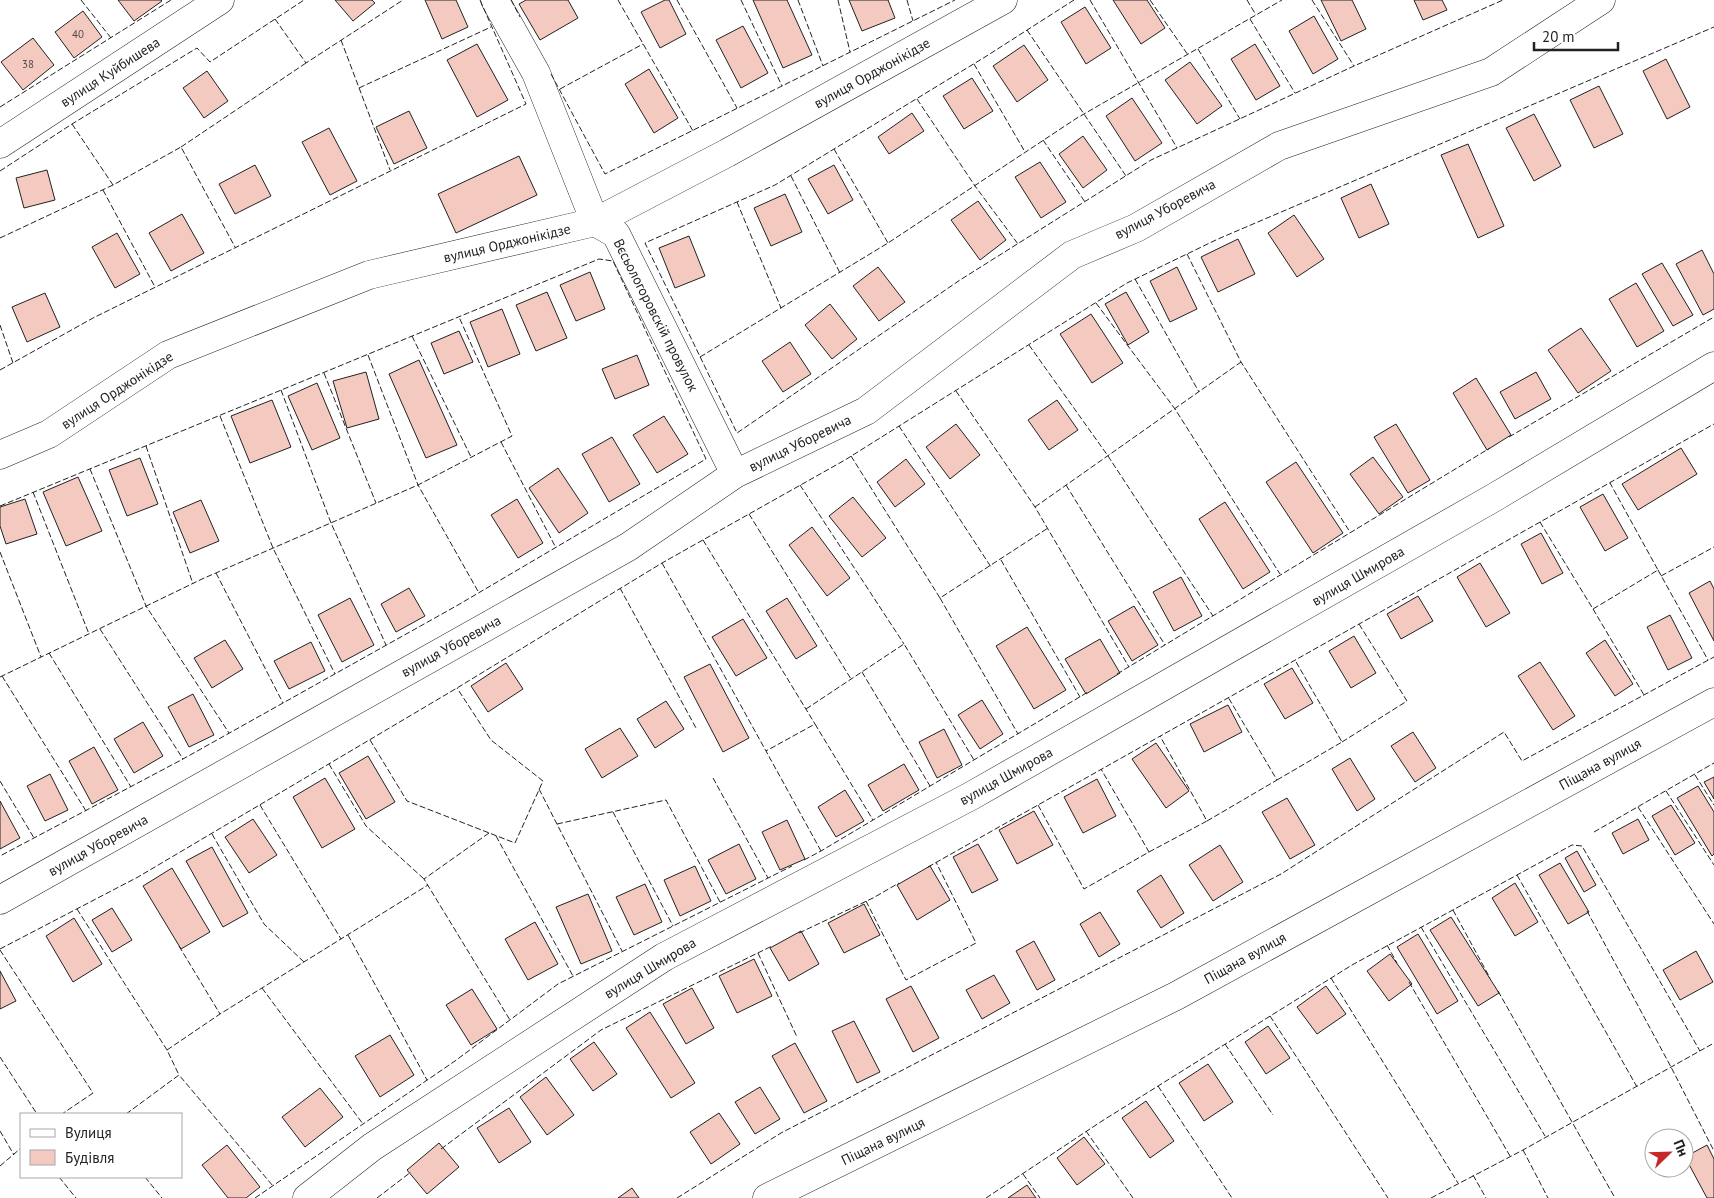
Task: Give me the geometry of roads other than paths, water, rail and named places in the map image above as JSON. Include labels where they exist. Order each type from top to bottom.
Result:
[{"type":"street","name":"вулиця Куйбишева","points":[[0,144],[220,0]]},
{"type":"street","points":[[495,0],[536,73],[595,222]]},
{"type":"street","name":"вулиця Орджонікідзе","points":[[0,456],[48,434],[168,354],[369,274],[595,222],[727,153],[1003,0]]},
{"type":"street","name":"вулиця Уборевича","points":[[0,900],[628,547],[735,474],[866,411],[1072,255],[1136,228],[1279,146],[1490,72],[1601,0]]},
{"type":"street","name":"Вєсьологоровскій провулок","points":[[595,222],[616,234],[735,474]]},
{"type":"street","name":"вулиця Шмирова","points":[[307,1198],[372,1147],[664,956],[971,796],[1496,497],[1714,366]]},
{"type":"street","name":"Піщана вулиця","points":[[767,1198],[1176,996],[1714,702]]}]
